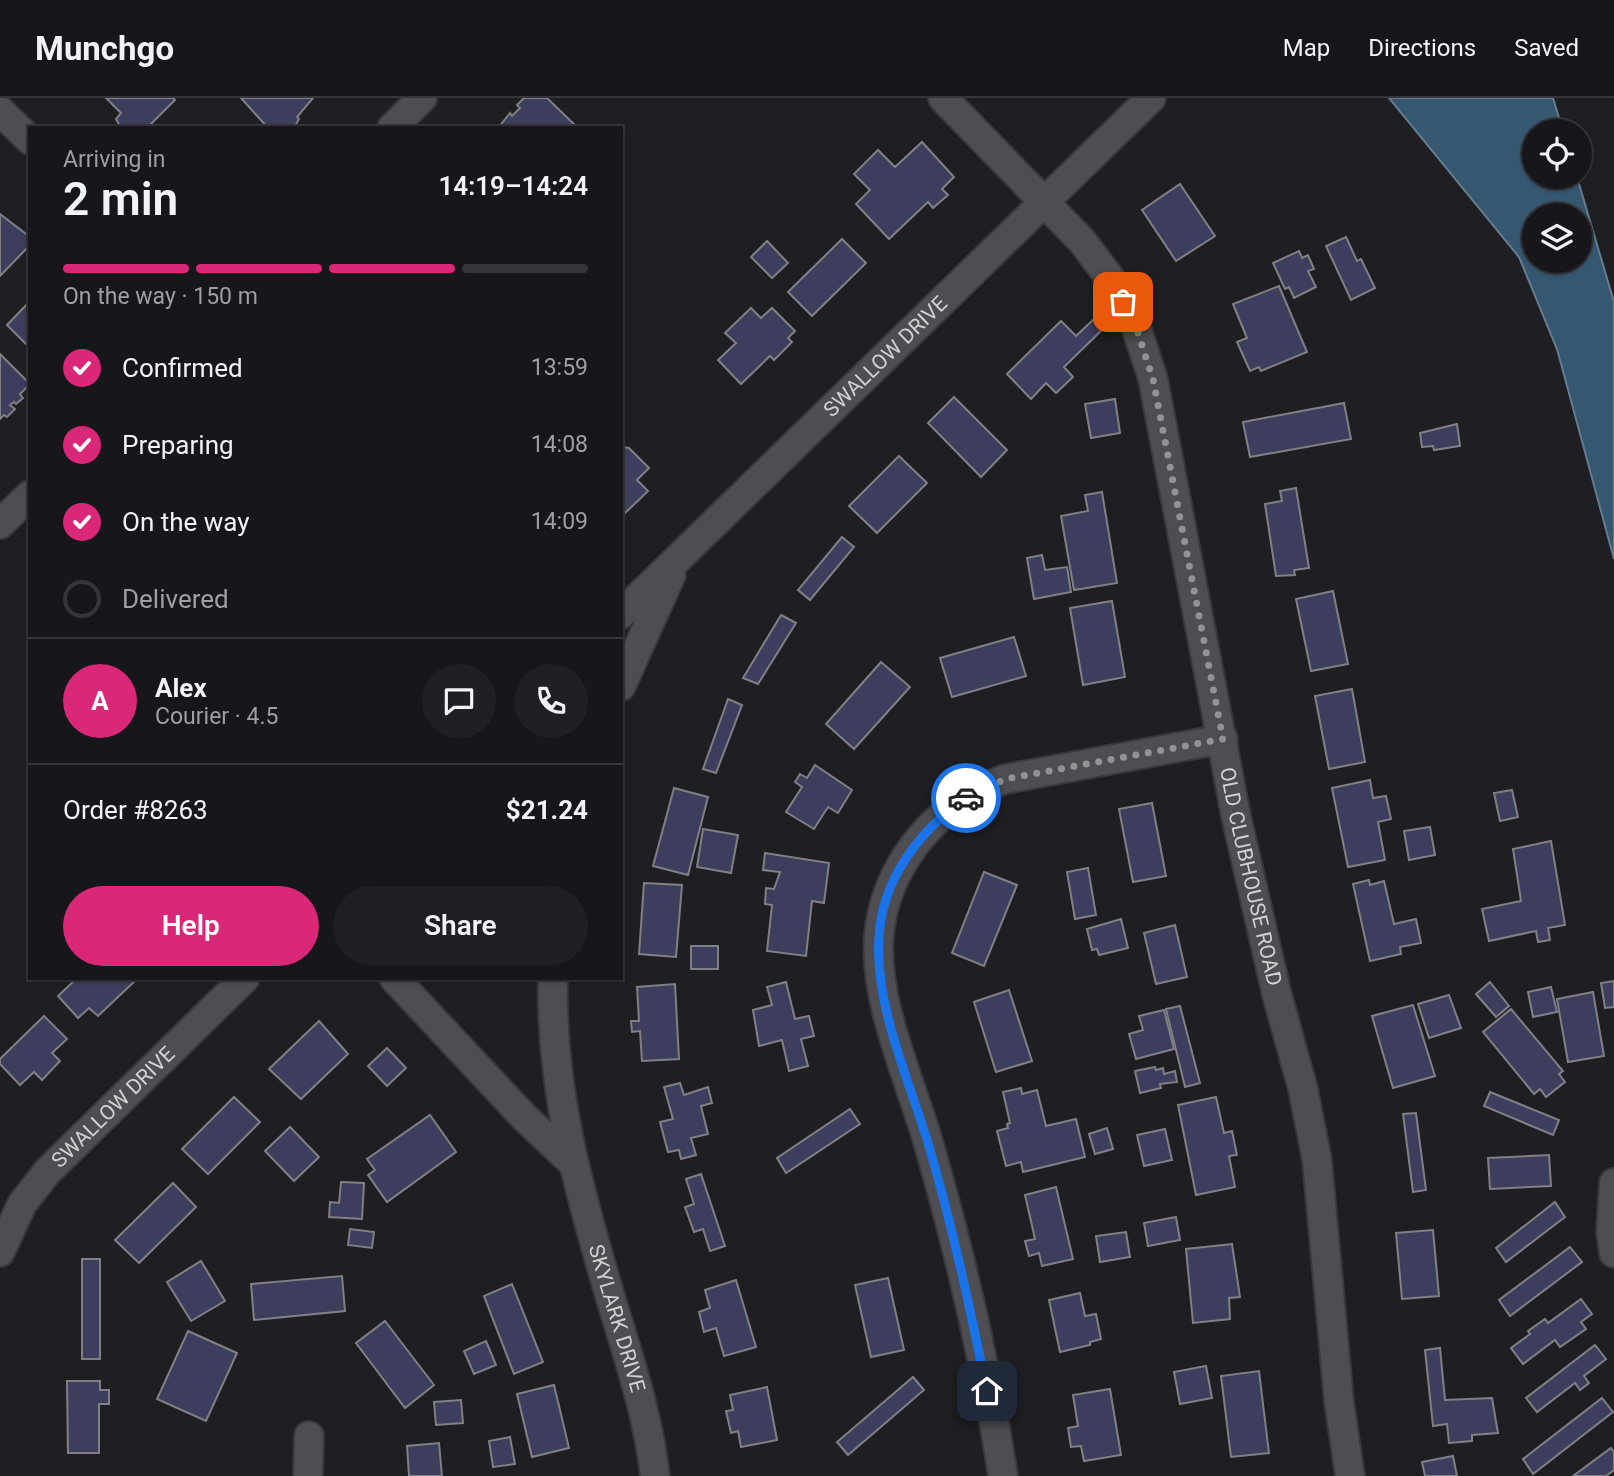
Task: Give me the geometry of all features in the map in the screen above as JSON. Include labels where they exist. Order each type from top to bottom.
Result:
[{"type":"street","points":[[394,126],[422,98]]},
{"type":"street","name":"OLD CLUBHOUSE ROAD","points":[[943,98],[1082,241],[1110,278],[1136,327],[1153,379],[1236,816],[1277,995],[1303,1089],[1317,1160],[1339,1402],[1350,1476]]},
{"type":"street","name":"SWALLOW DRIVE","points":[[623,612],[1151,98]]},
{"type":"street","points":[[0,111],[28,138]]},
{"type":"street","points":[[0,524],[28,497]]},
{"type":"street","points":[[623,681],[678,560]]},
{"type":"street","points":[[1003,1476],[966,1287],[929,1145],[886,1008],[879,972],[878,936],[883,908],[899,869],[919,839],[943,814],[972,794],[1005,779],[1223,739]]},
{"type":"street","name":"SWALLOW DRIVE","points":[[0,1252],[7,1232],[23,1204],[47,1172],[243,980]]},
{"type":"street","points":[[396,980],[524,1117],[573,1163]]},
{"type":"street","name":"SKYLARK DRIVE","points":[[553,980],[552,1018],[559,1097],[573,1163],[641,1399],[655,1476]]},
{"type":"street","points":[[1614,1183],[1611,1232],[1614,1253]]},
{"type":"street","points":[[309,1436],[309,1476]]},
{"type":"water","points":[[1389,98],[1553,98],[1559,119],[1522,119],[1522,189],[1581,189],[1585,203],[1522,203],[1522,264],[1519,257]]},
{"type":"water","points":[[1592,228],[1614,302],[1614,559],[1557,349],[1526,273],[1592,273]]},
{"type":"building","points":[[106,98],[175,100],[149,126],[120,126],[116,119],[121,113]]},
{"type":"building","points":[[241,98],[313,98],[297,117],[299,119],[295,126],[266,126]]},
{"type":"building","points":[[524,98],[547,98],[576,126],[500,126],[510,113],[512,116],[520,108],[517,105]]},
{"type":"building","points":[[922,142],[954,177],[942,189],[948,195],[933,208],[928,202],[889,239],[856,204],[870,190],[854,174],[878,150],[895,167]]},
{"type":"building","points":[[1180,184],[1215,236],[1176,261],[1142,210]]},
{"type":"building","points":[[0,214],[28,235],[28,247],[0,276]]},
{"type":"building","points":[[1346,237],[1357,261],[1361,259],[1375,288],[1351,300],[1326,246]]},
{"type":"building","points":[[842,239],[866,263],[812,316],[788,292]]},
{"type":"building","points":[[767,241],[788,263],[772,278],[751,257]]},
{"type":"building","points":[[1299,251],[1302,258],[1308,255],[1314,269],[1308,271],[1316,287],[1294,298],[1289,287],[1285,289],[1273,263]]},
{"type":"building","points":[[1279,286],[1307,352],[1261,371],[1259,367],[1250,371],[1237,342],[1247,338],[1233,304]]},
{"type":"building","points":[[28,303],[28,346],[7,325]]},
{"type":"building","points":[[751,308],[761,318],[772,308],[795,331],[788,338],[792,342],[774,360],[770,356],[741,384],[718,360],[736,343],[725,333]]},
{"type":"building","points":[[1094,319],[1103,329],[1064,367],[1073,377],[1056,393],[1046,383],[1031,399],[1007,374],[1061,321],[1076,336]]},
{"type":"building","points":[[0,354],[28,382],[28,386],[20,394],[23,398],[10,405],[15,409],[7,417],[4,415],[0,419]]},
{"type":"building","points":[[954,397],[1007,450],[981,477],[928,423]]},
{"type":"building","points":[[1115,399],[1120,433],[1091,438],[1085,404]]},
{"type":"building","points":[[1344,403],[1351,439],[1250,457],[1243,422]]},
{"type":"building","points":[[1457,424],[1460,446],[1434,450],[1433,446],[1422,447],[1420,433]]},
{"type":"building","points":[[623,447],[629,448],[649,468],[637,480],[648,491],[623,515]]},
{"type":"building","points":[[899,456],[927,483],[877,533],[849,506]]},
{"type":"building","points":[[1296,488],[1309,568],[1294,570],[1295,575],[1276,576],[1265,504],[1282,501],[1280,491]]},
{"type":"building","points":[[1102,492],[1117,583],[1074,590],[1061,516],[1088,511],[1085,495]]},
{"type":"building","points":[[842,537],[854,547],[810,600],[798,590]]},
{"type":"building","points":[[1042,555],[1045,570],[1067,567],[1071,592],[1034,599],[1027,558]]},
{"type":"building","points":[[1333,591],[1348,664],[1311,671],[1296,599]]},
{"type":"building","points":[[1112,601],[1125,677],[1083,685],[1070,608]]},
{"type":"building","points":[[781,615],[796,623],[758,684],[743,678]]},
{"type":"building","points":[[1014,637],[1026,676],[952,697],[940,658]]},
{"type":"building","points":[[881,662],[910,687],[854,749],[826,724]]},
{"type":"building","points":[[1352,689],[1365,762],[1329,769],[1315,696]]},
{"type":"building","points":[[728,699],[742,705],[716,773],[703,769]]},
{"type":"building","points":[[815,765],[852,790],[838,813],[828,807],[814,829],[786,812],[802,787],[795,782],[800,774],[807,778]]},
{"type":"building","points":[[1370,780],[1373,798],[1386,796],[1391,819],[1378,822],[1385,860],[1348,867],[1332,788]]},
{"type":"building","points":[[674,788],[708,797],[688,875],[653,866]]},
{"type":"building","points":[[1512,790],[1518,817],[1500,821],[1494,793]]},
{"type":"building","points":[[1152,803],[1166,876],[1133,882],[1119,809]]},
{"type":"building","points":[[1430,827],[1435,855],[1409,860],[1404,831]]},
{"type":"building","points":[[703,829],[738,835],[731,873],[697,867]]},
{"type":"building","points":[[1551,841],[1565,925],[1548,928],[1550,940],[1538,942],[1536,931],[1489,941],[1482,909],[1521,901],[1513,849]]},
{"type":"building","points":[[765,853],[829,863],[824,903],[812,901],[806,956],[767,951],[772,905],[765,904],[766,888],[774,889],[780,872],[763,870]]},
{"type":"building","points":[[1088,868],[1096,915],[1075,919],[1067,872]]},
{"type":"building","points":[[984,872],[1017,885],[984,966],[952,953]]},
{"type":"building","points":[[1369,880],[1370,885],[1384,881],[1394,924],[1416,919],[1421,943],[1400,947],[1401,954],[1370,961],[1353,884]]},
{"type":"building","points":[[644,883],[682,885],[676,957],[639,954]]},
{"type":"building","points":[[1121,919],[1128,948],[1099,955],[1097,949],[1092,950],[1087,929]]},
{"type":"building","points":[[1175,925],[1187,977],[1156,984],[1144,933]]},
{"type":"building","points":[[691,946],[718,946],[718,969],[691,969]]},
{"type":"building","points":[[75,980],[136,980],[98,1016],[89,1008],[78,1018],[58,996]]},
{"type":"building","points":[[1614,981],[1614,1007],[1605,1008],[1601,983]]},
{"type":"building","points":[[786,982],[795,1019],[809,1016],[814,1036],[801,1039],[808,1066],[789,1071],[782,1040],[759,1046],[753,1010],[772,1005],[767,987]]},
{"type":"building","points":[[1490,982],[1509,1006],[1496,1017],[1476,994]]},
{"type":"building","points":[[675,984],[679,1059],[642,1061],[640,1031],[632,1032],[631,1021],[639,1021],[637,987]]},
{"type":"building","points":[[1551,987],[1557,1012],[1533,1017],[1528,992]]},
{"type":"building","points":[[1009,990],[1032,1061],[996,1072],[974,1002]]},
{"type":"building","points":[[1593,992],[1604,1056],[1568,1062],[1557,999]]},
{"type":"building","points":[[1449,995],[1461,1028],[1429,1038],[1418,1004]]},
{"type":"building","points":[[1413,1005],[1435,1076],[1393,1088],[1372,1016]]},
{"type":"building","points":[[1180,1006],[1200,1083],[1185,1087],[1166,1009]]},
{"type":"building","points":[[1511,1009],[1563,1071],[1559,1074],[1565,1082],[1546,1097],[1540,1089],[1534,1094],[1483,1032]]},
{"type":"building","points":[[1164,1010],[1174,1049],[1136,1059],[1129,1034],[1143,1030],[1139,1016]]},
{"type":"building","points":[[44,1016],[67,1039],[52,1053],[60,1061],[42,1080],[34,1072],[20,1085],[0,1064],[0,1059]]},
{"type":"building","points":[[319,1021],[348,1054],[301,1099],[269,1069]]},
{"type":"building","points":[[387,1048],[406,1068],[387,1086],[368,1066]]},
{"type":"building","points":[[1155,1067],[1156,1070],[1163,1068],[1164,1074],[1175,1071],[1177,1082],[1160,1084],[1161,1088],[1140,1093],[1135,1071]]},
{"type":"building","points":[[680,1083],[684,1095],[708,1087],[712,1103],[701,1106],[708,1134],[691,1138],[696,1155],[681,1159],[679,1150],[668,1152],[660,1122],[673,1119],[664,1087]]},
{"type":"building","points":[[1021,1088],[1022,1094],[1037,1090],[1046,1126],[1076,1119],[1085,1157],[1023,1172],[1021,1162],[1006,1166],[997,1131],[1008,1128],[1007,1124],[1010,1123],[1003,1092]]},
{"type":"building","points":[[1490,1092],[1559,1120],[1553,1135],[1484,1106]]},
{"type":"building","points":[[234,1097],[260,1122],[208,1174],[182,1149]]},
{"type":"building","points":[[1216,1097],[1224,1133],[1232,1131],[1237,1155],[1229,1156],[1235,1187],[1196,1195],[1178,1105]]},
{"type":"building","points":[[850,1109],[860,1124],[786,1173],[777,1158]]},
{"type":"building","points":[[1416,1113],[1426,1190],[1413,1192],[1403,1114]]},
{"type":"building","points":[[430,1115],[456,1152],[387,1202],[368,1175],[375,1170],[367,1159]]},
{"type":"building","points":[[290,1127],[319,1157],[294,1181],[265,1151]]},
{"type":"building","points":[[1107,1128],[1113,1149],[1095,1154],[1089,1134]]},
{"type":"building","points":[[1165,1129],[1172,1160],[1144,1166],[1137,1135]]},
{"type":"building","points":[[1549,1155],[1551,1186],[1490,1189],[1488,1158]]},
{"type":"building","points":[[701,1174],[725,1246],[710,1251],[703,1229],[694,1232],[685,1207],[694,1204],[686,1179]]},
{"type":"building","points":[[341,1182],[364,1183],[362,1219],[329,1217],[330,1202],[339,1203]]},
{"type":"building","points":[[173,1183],[196,1207],[139,1263],[115,1240]]},
{"type":"building","points":[[1056,1187],[1073,1259],[1042,1266],[1039,1253],[1029,1256],[1025,1241],[1035,1239],[1025,1195]]},
{"type":"building","points":[[1555,1202],[1565,1217],[1506,1262],[1496,1248]]},
{"type":"building","points":[[1176,1217],[1180,1240],[1148,1246],[1144,1223]]},
{"type":"building","points":[[350,1229],[374,1232],[372,1248],[348,1245]]},
{"type":"building","points":[[1433,1230],[1439,1296],[1402,1299],[1396,1233]]},
{"type":"building","points":[[1126,1232],[1130,1257],[1100,1262],[1096,1236]]},
{"type":"building","points":[[1232,1244],[1240,1297],[1229,1298],[1230,1319],[1193,1323],[1186,1249]]},
{"type":"building","points":[[1570,1247],[1582,1262],[1510,1316],[1499,1300]]},
{"type":"building","points":[[82,1259],[100,1259],[100,1359],[82,1359]]},
{"type":"building","points":[[201,1261],[225,1301],[191,1321],[167,1282]]},
{"type":"building","points":[[342,1276],[345,1311],[254,1320],[251,1284]]},
{"type":"building","points":[[888,1278],[904,1350],[871,1357],[855,1285]]},
{"type":"building","points":[[736,1280],[756,1347],[724,1356],[716,1328],[704,1332],[699,1312],[710,1308],[705,1290]]},
{"type":"building","points":[[512,1284],[543,1362],[514,1374],[484,1296]]},
{"type":"building","points":[[1080,1293],[1085,1316],[1096,1314],[1101,1339],[1090,1342],[1090,1345],[1060,1352],[1049,1300]]},
{"type":"building","points":[[1581,1299],[1592,1314],[1581,1322],[1586,1329],[1560,1347],[1555,1340],[1523,1364],[1511,1348],[1545,1319],[1548,1323]]},
{"type":"building","points":[[385,1321],[434,1385],[405,1408],[356,1343]]},
{"type":"building","points":[[188,1331],[237,1353],[206,1421],[157,1399]]},
{"type":"building","points":[[486,1341],[496,1365],[474,1374],[464,1351]]},
{"type":"building","points":[[1595,1345],[1606,1359],[1584,1376],[1589,1383],[1580,1390],[1575,1383],[1537,1412],[1526,1398]]},
{"type":"building","points":[[1440,1348],[1445,1400],[1492,1398],[1498,1433],[1472,1435],[1472,1441],[1449,1443],[1447,1424],[1433,1426],[1425,1350]]},
{"type":"building","points":[[1206,1366],[1212,1398],[1180,1404],[1174,1372]]},
{"type":"building","points":[[1259,1371],[1269,1453],[1231,1457],[1221,1376]]},
{"type":"building","points":[[913,1377],[924,1390],[848,1455],[837,1442]]},
{"type":"building","points":[[67,1381],[100,1381],[100,1390],[109,1390],[109,1404],[99,1404],[99,1453],[68,1453]]},
{"type":"building","points":[[554,1385],[569,1448],[532,1457],[517,1394]]},
{"type":"building","points":[[767,1387],[777,1440],[741,1447],[738,1431],[731,1433],[726,1411],[733,1410],[730,1395]]},
{"type":"building","points":[[1110,1389],[1121,1455],[1084,1461],[1081,1446],[1071,1447],[1068,1428],[1078,1426],[1073,1395]]},
{"type":"building","points":[[1602,1398],[1613,1412],[1533,1474],[1523,1459]]},
{"type":"building","points":[[461,1400],[463,1423],[436,1425],[434,1402]]},
{"type":"building","points":[[510,1437],[515,1464],[493,1467],[489,1441]]},
{"type":"building","points":[[439,1443],[442,1476],[409,1476],[407,1446]]},
{"type":"building","points":[[1611,1448],[1614,1452],[1614,1470],[1606,1476],[1573,1476]]},
{"type":"building","points":[[1453,1456],[1457,1476],[1425,1476],[1422,1462]]},
{"type":"way so far","points":[[966,798],[1005,779],[1223,739],[1153,379],[1136,327],[1123,302]]},
{"type":"route","points":[[966,798],[943,814],[919,839],[899,869],[883,908],[878,936],[879,972],[886,1008],[929,1145],[966,1287],[987,1391]]}]
